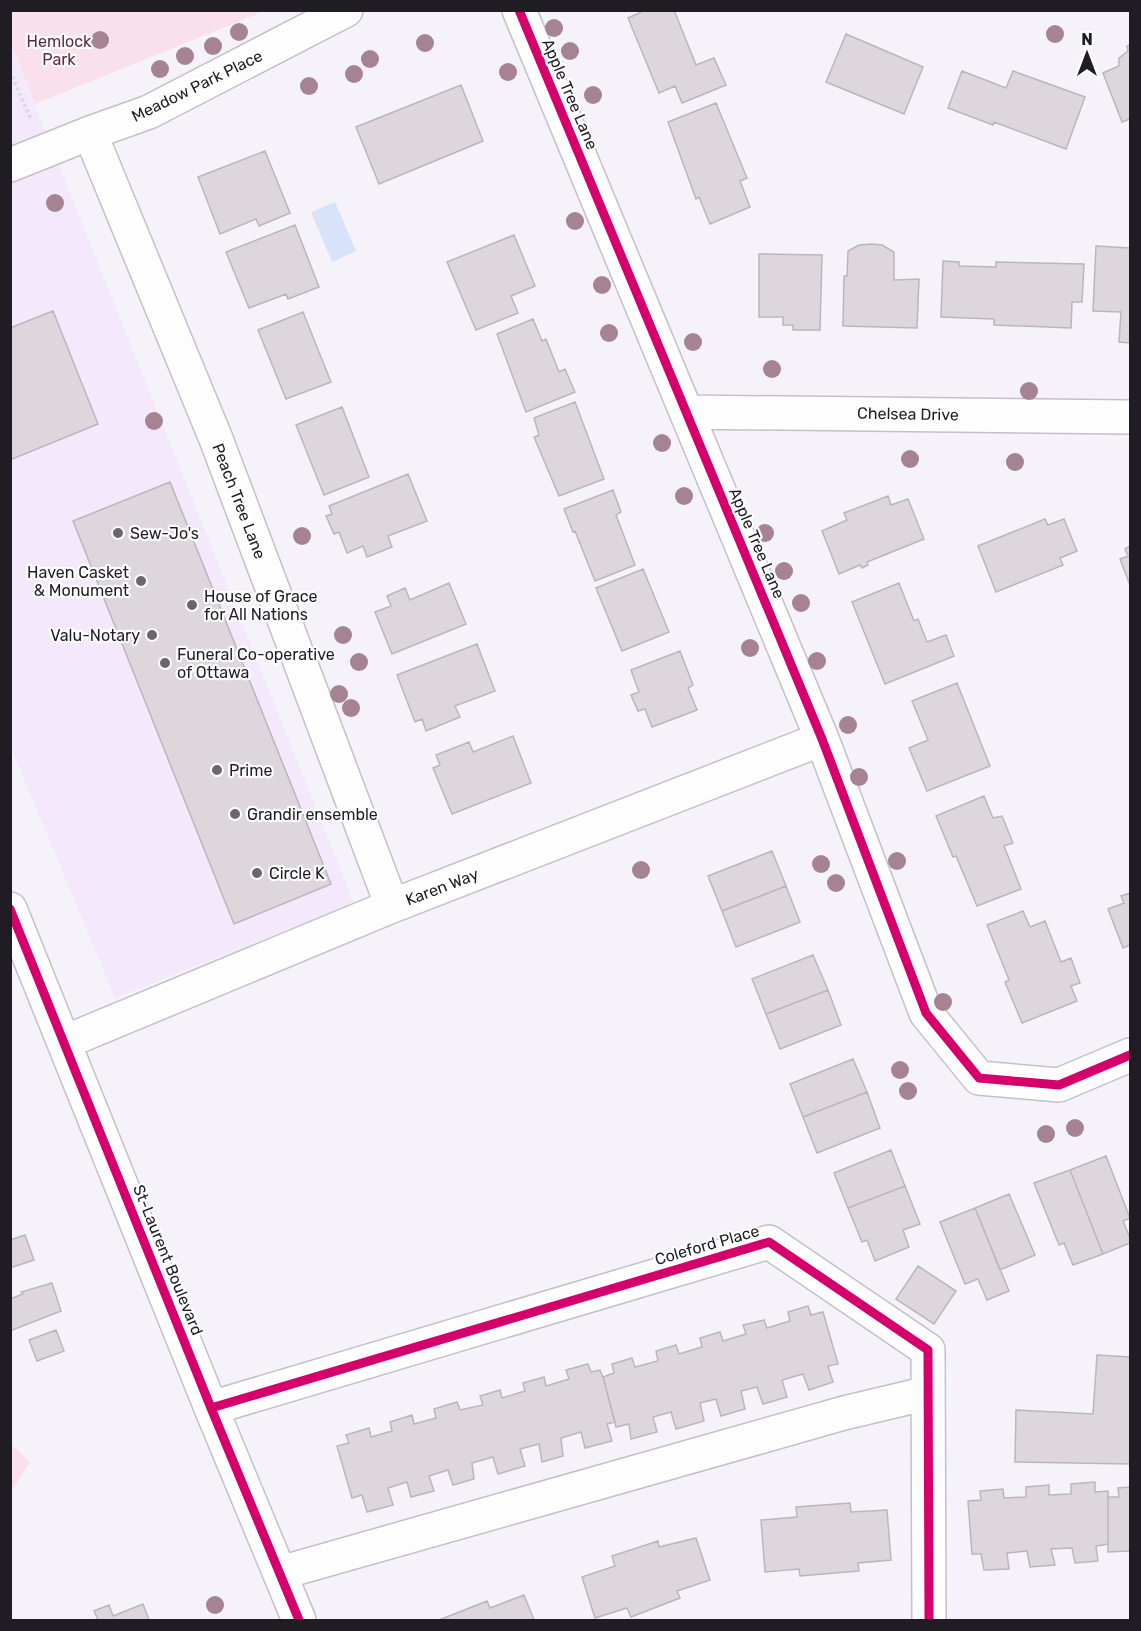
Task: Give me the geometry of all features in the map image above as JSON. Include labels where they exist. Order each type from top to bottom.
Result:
[{"type":"street","name":"Meadow Park Place","points":[[10,165],[150,112],[346,10]]},
{"type":"street","name":"Apple Tree Lane","points":[[519,10],[822,740],[926,1013],[979,1078],[1059,1085],[1131,1055]]},
{"type":"street","name":"Peach Tree Lane","points":[[90,133],[216,439],[392,906]]},
{"type":"street","name":"Chelsea Drive","points":[[686,412],[1131,417]]},
{"type":"street","name":"Karen Way","points":[[64,1042],[392,906],[822,740]]},
{"type":"street","name":"St-Laurent Boulevard","points":[[10,909],[299,1620]]},
{"type":"street","name":"Coleford Place","points":[[211,1407],[769,1242],[928,1350],[929,1620]]},
{"type":"street","points":[[280,1573],[844,1413],[928,1393]]},
{"type":"path","points":[[10,71],[44,152]]},
{"type":"shaded area","points":[[10,43],[354,903],[115,998],[11,748]]},
{"type":"green space","name":"Hemlock Park","points":[[11,10],[262,11],[35,104],[11,43]]},
{"type":"green space","points":[[11,1444],[30,1462],[11,1492]]},
{"type":"water","points":[[335,202],[356,251],[332,262],[311,212]]},
{"type":"building","points":[[646,10],[674,10],[696,65],[714,58],[726,85],[682,103],[675,86],[659,93],[628,18]]},
{"type":"building","points":[[846,34],[923,67],[904,114],[826,82]]},
{"type":"building","points":[[1130,45],[1130,119],[1122,122],[1103,73],[1119,66],[1119,58],[1128,51],[1127,46]]},
{"type":"building","points":[[962,71],[1006,88],[1013,71],[1085,97],[1066,149],[994,122],[993,125],[948,108]]},
{"type":"building","points":[[461,85],[483,141],[379,184],[356,127]]},
{"type":"building","points":[[716,103],[747,178],[740,181],[750,207],[710,224],[699,197],[696,199],[668,122]]},
{"type":"building","points":[[265,151],[290,213],[259,226],[256,219],[220,234],[198,177]]},
{"type":"building","points":[[295,225],[319,287],[288,299],[286,294],[249,308],[226,252]]},
{"type":"building","points":[[514,235],[535,286],[511,296],[518,313],[476,330],[447,262]]},
{"type":"building","points":[[859,245],[882,245],[894,252],[894,280],[919,279],[917,328],[843,326],[844,276],[847,276],[848,251]]},
{"type":"building","points":[[1096,246],[1130,248],[1130,343],[1119,342],[1121,312],[1093,311]]},
{"type":"building","points":[[759,254],[822,255],[820,330],[793,330],[793,325],[783,325],[783,317],[759,317]]},
{"type":"building","points":[[943,261],[959,262],[959,266],[996,267],[996,262],[1084,264],[1082,302],[1072,302],[1071,328],[994,325],[994,319],[941,317]]},
{"type":"building","points":[[53,311],[98,424],[10,460],[10,328]]},
{"type":"building","points":[[303,312],[331,382],[286,399],[258,330]]},
{"type":"building","points":[[533,319],[542,341],[546,339],[559,372],[565,369],[575,392],[526,412],[497,334]]},
{"type":"building","points":[[575,402],[604,479],[559,496],[534,437],[539,435],[534,418]]},
{"type":"building","points":[[342,407],[369,477],[324,495],[296,425]]},
{"type":"building","points":[[408,474],[427,521],[388,536],[392,547],[367,557],[363,546],[347,553],[339,532],[334,534],[326,516],[332,514],[329,506]]},
{"type":"building","points":[[170,482],[331,884],[234,924],[73,521]]},
{"type":"building","points":[[613,490],[621,512],[616,515],[635,565],[595,581],[564,509]]},
{"type":"building","points":[[888,496],[891,505],[908,499],[924,539],[867,562],[868,565],[862,568],[860,565],[839,574],[822,531],[847,520],[844,513]]},
{"type":"building","points":[[1045,519],[1048,525],[1064,519],[1077,551],[1060,558],[1063,565],[996,592],[978,546]]},
{"type":"building","points":[[1130,546],[1130,585],[1120,559],[1128,556],[1125,549]]},
{"type":"building","points":[[643,569],[669,632],[622,651],[596,588]]},
{"type":"building","points":[[449,583],[466,624],[392,654],[375,612],[391,606],[387,596],[405,588],[410,600]]},
{"type":"building","points":[[899,583],[914,621],[918,619],[927,642],[946,635],[954,656],[885,684],[852,602]]},
{"type":"building","points":[[477,644],[495,691],[455,706],[460,717],[426,731],[422,719],[415,722],[397,675]]},
{"type":"building","points":[[680,651],[693,685],[688,688],[697,710],[652,727],[645,709],[638,711],[631,695],[639,692],[631,670]]},
{"type":"building","points":[[957,683],[990,766],[927,791],[909,748],[928,740],[912,701]]},
{"type":"building","points":[[513,736],[531,783],[452,814],[433,768],[440,765],[436,755],[469,742],[473,752]]},
{"type":"building","points":[[984,796],[993,818],[1002,816],[1013,843],[1004,846],[1021,889],[977,906],[936,816]]},
{"type":"building","points":[[772,851],[786,886],[722,911],[708,876]]},
{"type":"building","points":[[786,886],[800,922],[736,947],[722,911]]},
{"type":"building","points":[[1130,893],[1130,945],[1123,948],[1108,909],[1124,903],[1121,896]]},
{"type":"building","points":[[1023,911],[1030,927],[1045,921],[1061,962],[1071,958],[1080,983],[1071,986],[1077,1001],[1022,1023],[1005,982],[1009,980],[987,925]]},
{"type":"building","points":[[813,955],[828,990],[766,1014],[752,979]]},
{"type":"building","points":[[828,990],[841,1025],[780,1049],[766,1014]]},
{"type":"building","points":[[853,1059],[867,1092],[803,1117],[790,1084]]},
{"type":"building","points":[[867,1092],[880,1128],[817,1153],[803,1117]]},
{"type":"building","points":[[891,1150],[905,1186],[848,1208],[834,1173]]},
{"type":"building","points":[[1106,1156],[1130,1218],[1123,1221],[1130,1243],[1103,1254],[1070,1170]]},
{"type":"building","points":[[1070,1170],[1103,1254],[1073,1265],[1064,1243],[1059,1245],[1034,1183]]},
{"type":"building","points":[[905,1186],[920,1224],[903,1230],[909,1247],[875,1261],[867,1240],[862,1242],[848,1208]]},
{"type":"building","points":[[1009,1194],[1035,1255],[1000,1270],[975,1208]]},
{"type":"building","points":[[975,1208],[1009,1291],[987,1300],[978,1279],[965,1284],[940,1222]]},
{"type":"building","points":[[25,1235],[34,1260],[10,1268],[10,1240]]},
{"type":"building","points":[[918,1266],[956,1291],[934,1324],[896,1299]]},
{"type":"building","points":[[52,1283],[61,1311],[10,1331],[10,1299],[23,1294],[21,1292]]},
{"type":"building","points":[[808,1306],[811,1315],[823,1312],[838,1364],[828,1366],[833,1382],[809,1390],[803,1374],[782,1380],[787,1397],[763,1404],[757,1387],[741,1391],[745,1409],[721,1416],[716,1399],[700,1403],[704,1421],[676,1429],[671,1412],[653,1417],[657,1432],[631,1439],[629,1424],[616,1427],[603,1377],[614,1373],[612,1364],[632,1358],[635,1367],[658,1361],[656,1351],[676,1345],[679,1354],[702,1347],[700,1338],[720,1332],[723,1341],[746,1334],[743,1325],[764,1320],[767,1328],[790,1321],[788,1312]]},
{"type":"building","points":[[56,1330],[64,1351],[37,1361],[29,1340]]},
{"type":"building","points":[[1097,1355],[1130,1357],[1130,1464],[1015,1462],[1016,1410],[1093,1414]]},
{"type":"building","points":[[588,1364],[591,1372],[600,1370],[603,1377],[615,1422],[607,1424],[612,1441],[585,1448],[581,1432],[561,1438],[563,1456],[542,1462],[539,1444],[520,1449],[525,1466],[498,1474],[493,1457],[472,1463],[474,1479],[453,1485],[448,1470],[429,1476],[434,1491],[411,1497],[407,1482],[388,1488],[393,1505],[367,1512],[362,1495],[352,1498],[337,1446],[349,1443],[346,1435],[369,1428],[371,1437],[392,1431],[390,1422],[412,1415],[414,1424],[436,1418],[434,1409],[457,1402],[460,1410],[483,1405],[480,1396],[500,1390],[502,1398],[525,1391],[523,1383],[544,1377],[546,1386],[569,1379],[566,1370]]},
{"type":"building","points":[[1095,1482],[1095,1492],[1108,1491],[1108,1544],[1096,1546],[1098,1561],[1075,1563],[1072,1548],[1051,1549],[1055,1565],[1030,1567],[1027,1551],[1007,1553],[1009,1569],[984,1570],[981,1554],[972,1554],[968,1501],[981,1500],[980,1491],[1003,1489],[1004,1498],[1026,1497],[1026,1487],[1049,1485],[1049,1495],[1071,1494],[1071,1484]]},
{"type":"building","points":[[1130,1487],[1130,1551],[1108,1552],[1108,1497],[1119,1497],[1118,1488]]},
{"type":"building","points":[[850,1503],[851,1512],[887,1510],[891,1560],[858,1563],[859,1571],[800,1576],[799,1569],[765,1572],[761,1520],[797,1517],[796,1507]]},
{"type":"building","points":[[696,1538],[710,1580],[677,1591],[680,1598],[631,1617],[627,1608],[595,1618],[582,1577],[615,1566],[612,1556],[658,1541],[659,1547]]},
{"type":"building","points":[[524,1595],[534,1620],[439,1620],[487,1601],[490,1608]]},
{"type":"building","points":[[143,1604],[149,1620],[98,1620],[94,1611],[109,1605],[113,1616]]},
{"type":"cycle path","points":[[519,10],[822,739],[926,1013],[979,1078],[1059,1085],[1130,1055]]},
{"type":"cycle path","points":[[10,909],[299,1620]]},
{"type":"cycle path","points":[[211,1408],[769,1242],[928,1350],[929,1620]]},
{"type":"place","name":"Sew-Jo's","points":[[118,533]]},
{"type":"place","name":"Haven Casket & Monument","points":[[141,581]]},
{"type":"place","name":"House of Grace for All Nations","points":[[192,605]]},
{"type":"place","name":"Valu-Notary","points":[[152,635]]},
{"type":"place","name":"Funeral Co-operative of Ottawa","points":[[165,663]]},
{"type":"place","name":"Prime","points":[[217,770]]},
{"type":"place","name":"Grandir ensemble","points":[[235,814]]},
{"type":"place","name":"Circle K","points":[[257,873]]}]
